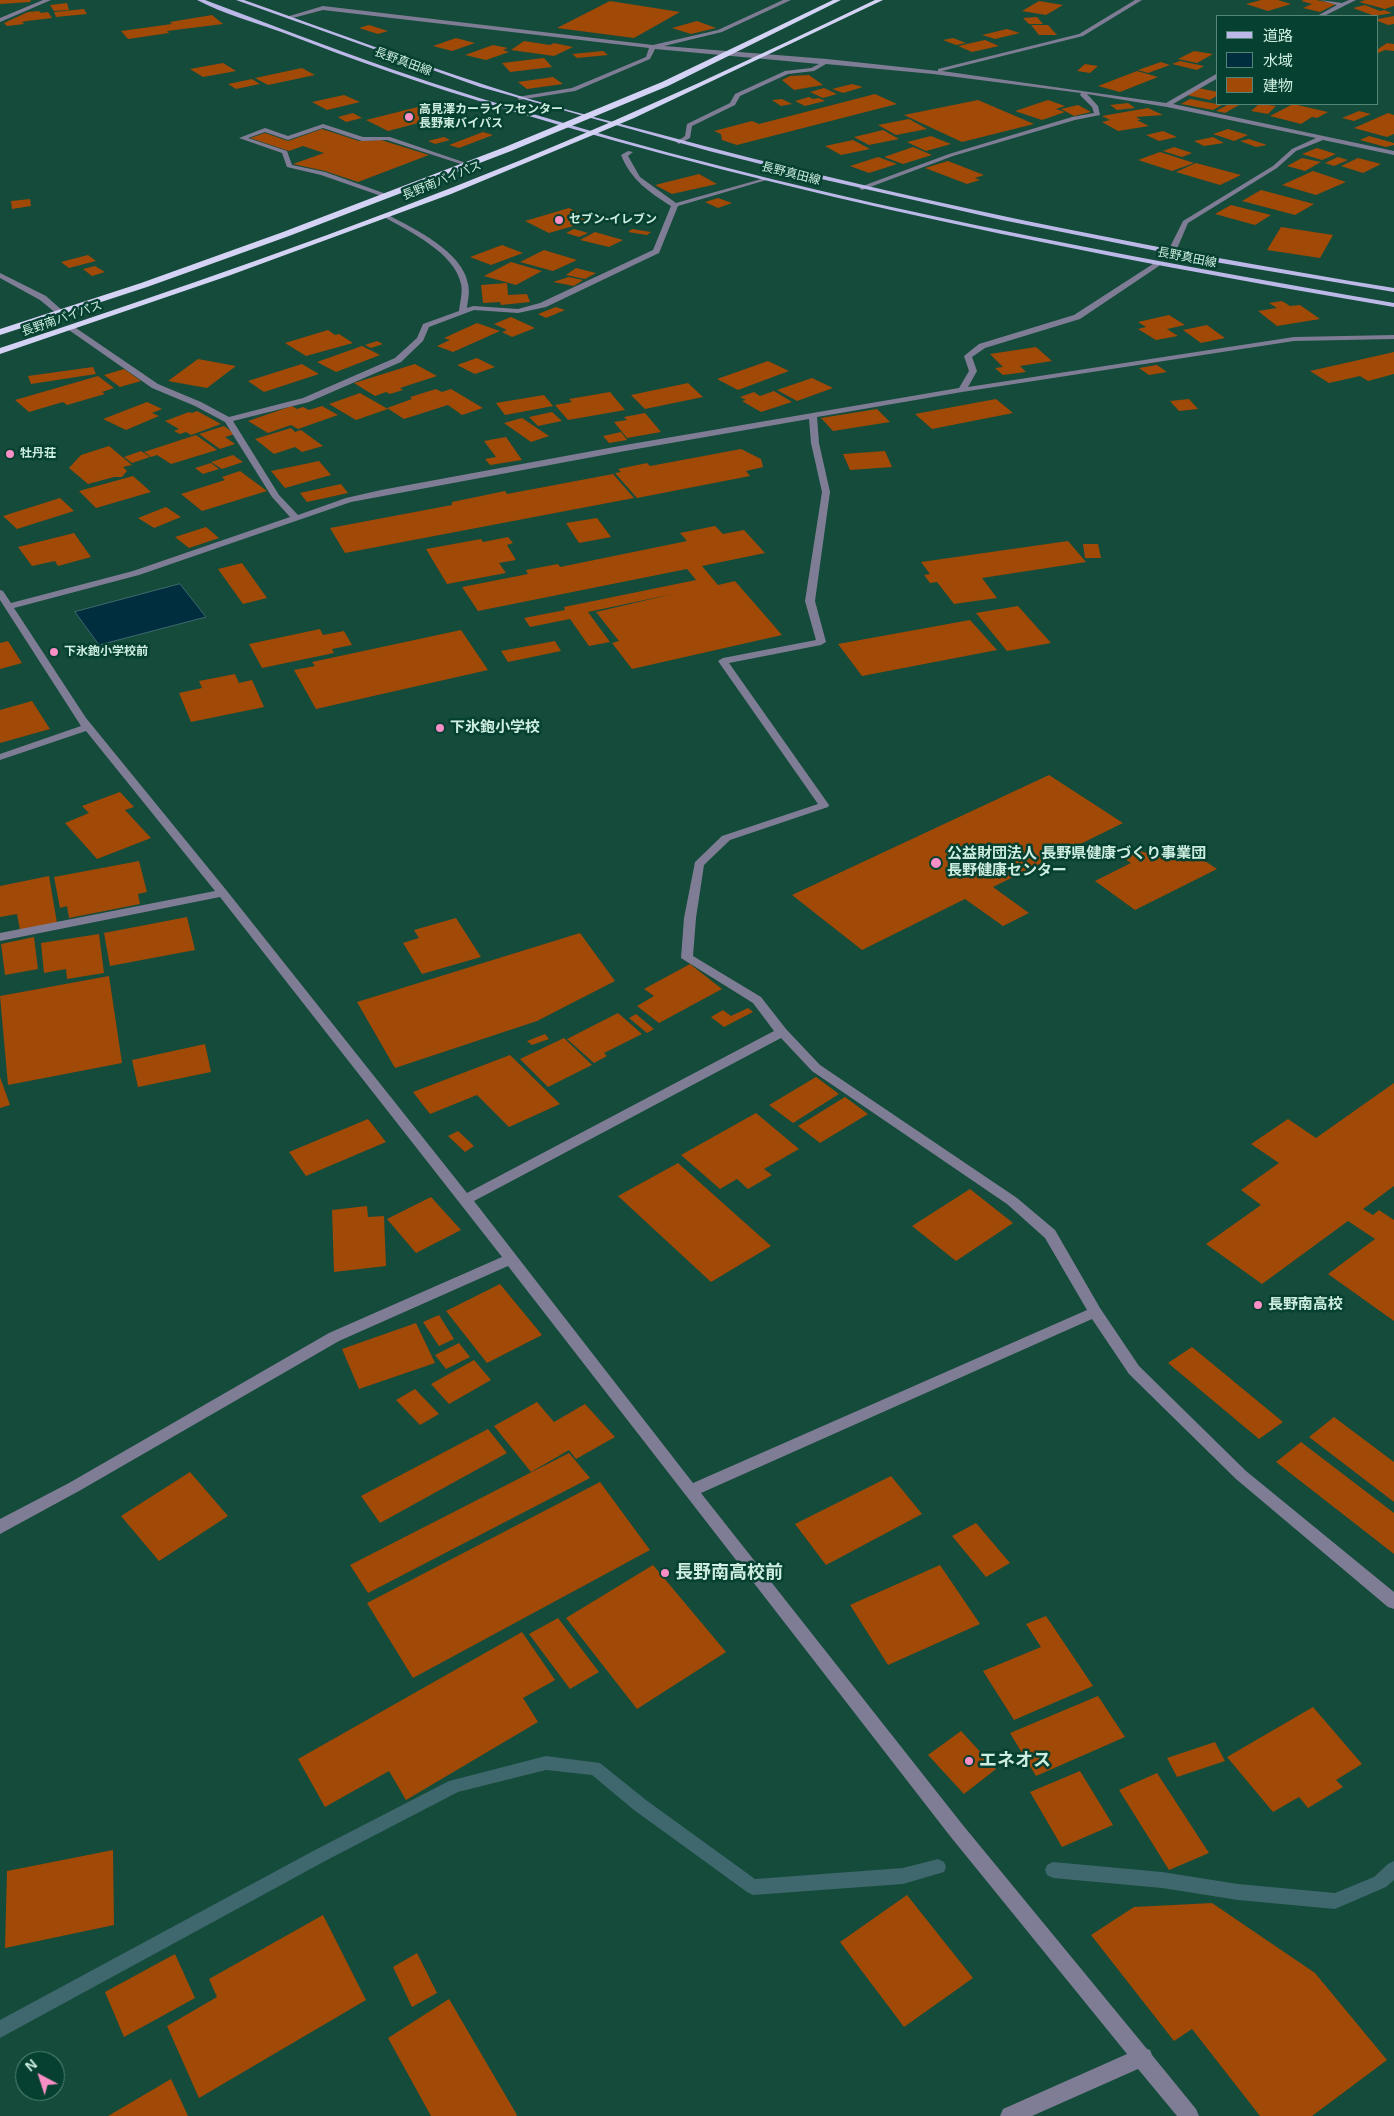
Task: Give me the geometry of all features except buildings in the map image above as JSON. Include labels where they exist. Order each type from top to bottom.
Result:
[{"type":"highway","name":"長野南バイパス","points":[[0,332],[144,285],[469,164],[665,84],[838,0]]},
{"type":"highway","name":"長野南バイパス","points":[[0,351],[386,216],[593,133],[765,56],[880,0]]},
{"type":"main road","name":"長野真田線","points":[[200,0],[451,91],[593,133],[767,180],[1156,264],[1394,306]]},
{"type":"main road","name":"長野真田線","points":[[239,0],[419,65],[519,98],[679,142],[862,188],[1019,222],[1394,290]]},
{"type":"street","points":[[0,20],[48,0]]},
{"type":"street","points":[[653,47],[720,31],[788,0]]},
{"type":"street","points":[[932,72],[1081,35],[1139,0]]},
{"type":"street","points":[[1322,0],[1342,5]]},
{"type":"street","points":[[1322,15],[1353,0]]},
{"type":"street","points":[[8,8],[32,6]]},
{"type":"street","points":[[289,17],[323,8],[653,47],[827,61],[932,72],[1167,105],[1394,152]]},
{"type":"street","points":[[519,98],[573,90],[648,58],[653,47]]},
{"type":"street","points":[[679,142],[688,137],[690,125],[733,104],[737,95],[787,72],[812,70],[827,61]]},
{"type":"street","points":[[1167,105],[1216,76]]},
{"type":"street","points":[[862,188],[970,150],[1074,118],[1098,114],[1094,106],[1083,95],[1084,92]]},
{"type":"street","points":[[387,196],[323,173],[289,166],[285,152],[242,138],[265,130],[288,138],[323,126],[362,139],[388,138],[469,164]]},
{"type":"street","points":[[1172,251],[1186,222],[1274,167],[1294,150],[1322,138]]},
{"type":"street","points":[[630,152],[624,155],[628,169],[640,182],[675,205],[767,180]]},
{"type":"street","points":[[228,420],[306,400],[398,360],[420,339],[426,326],[472,308],[518,311],[543,305],[656,251],[675,205]]},
{"type":"street","points":[[386,216],[429,240],[459,267],[465,284],[463,312]]},
{"type":"street","points":[[962,390],[973,371],[968,356],[982,346],[1077,317],[1144,274],[1156,264]]},
{"type":"street","points":[[0,275],[44,298],[60,312]]},
{"type":"street","points":[[70,328],[155,386],[198,404],[228,420],[276,497],[297,519]]},
{"type":"street","points":[[9,606],[136,573],[349,500],[381,493],[813,415],[1294,339],[1392,338]]},
{"type":"street","points":[[813,415],[815,443],[826,492],[810,601],[821,642],[723,661],[824,805],[726,838],[699,864],[690,918],[687,958],[757,1000],[782,1032],[816,1068],[1012,1201],[1050,1234],[1095,1312],[1134,1370],[1234,1468],[1394,1602]]},
{"type":"street","points":[[0,593],[88,727],[224,893],[950,1822],[1143,2057],[1189,2116]]},
{"type":"street","points":[[0,757],[88,727]]},
{"type":"street","points":[[0,937],[224,893]]},
{"type":"street","points":[[465,1200],[782,1032]]},
{"type":"street","points":[[0,1527],[74,1488],[334,1337],[511,1259]]},
{"type":"street","points":[[690,1491],[1095,1312]]},
{"type":"street","points":[[1010,2116],[1143,2057]]},
{"type":"water","points":[[180,584],[206,617],[99,645],[75,612]]},
{"type":"waterway","points":[[0,2029],[321,1855],[455,1786],[546,1763],[595,1768],[640,1805],[753,1887],[903,1876],[938,1867]]},
{"type":"waterway","points":[[1053,1870],[1162,1880],[1238,1892],[1335,1901],[1380,1882],[1394,1869]]},
{"type":"place","name":"高見澤カーライフセンター 長野東バイパス","points":[[409,117]]},
{"type":"place","name":"セブン-イレブン","points":[[559,220]]},
{"type":"place","name":"牡丹荘","points":[[10,454]]},
{"type":"place","name":"下氷鉋小学校前","points":[[54,652]]},
{"type":"place","name":"下氷鉋小学校","points":[[440,728]]},
{"type":"place","name":"公益財団法人 長野県健康づくり事業団 長野健康センター","points":[[936,863]]},
{"type":"place","name":"長野南高校","points":[[1258,1305]]},
{"type":"place","name":"長野南高校前","points":[[665,1573]]},
{"type":"place","name":"エネオス","points":[[969,1761]]}]
